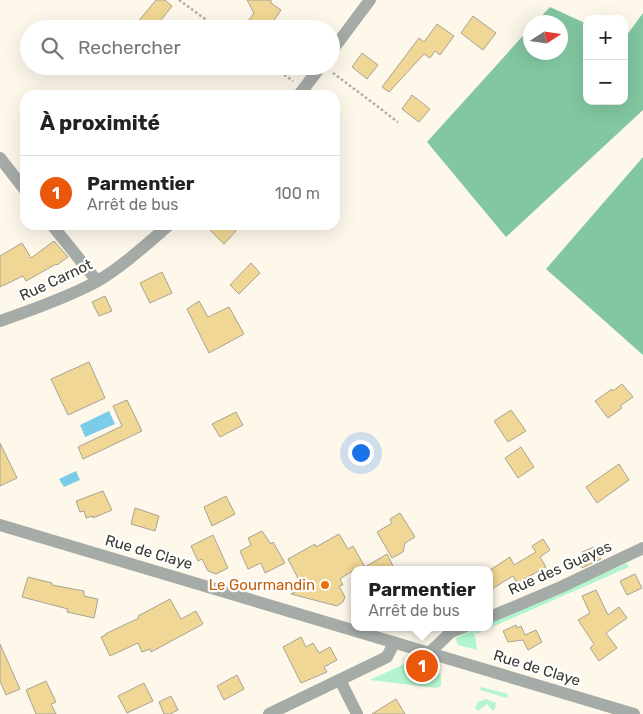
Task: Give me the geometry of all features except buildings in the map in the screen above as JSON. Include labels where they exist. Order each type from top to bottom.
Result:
[{"type":"street","points":[[340,40],[370,0]]},
{"type":"street","points":[[304,90],[320,75]]},
{"type":"street","points":[[0,158],[20,184]]},
{"type":"street","points":[[56,230],[96,281]]},
{"type":"street","name":"Rue Carnot","points":[[0,322],[42,306],[96,281],[141,249],[163,230]]},
{"type":"street","name":"Rue de Claye","points":[[0,525],[351,629]]},
{"type":"street","name":"Rue des Guayes","points":[[493,616],[561,587],[643,548]]},
{"type":"street","name":"Rue de Claye","points":[[357,631],[634,714]]},
{"type":"street","points":[[429,653],[454,631]]},
{"type":"street","points":[[269,714],[388,657],[394,643]]},
{"type":"street","points":[[340,680],[357,714]]},
{"type":"path","points":[[178,0],[206,20]]},
{"type":"path","points":[[282,75],[300,90]]},
{"type":"path","points":[[334,75],[398,122]]},
{"type":"green space","points":[[550,7],[567,15],[543,15]]},
{"type":"green space","points":[[643,13],[643,110],[506,237],[427,142],[523,36],[523,60],[568,60],[568,15],[583,22],[583,105],[628,105],[628,34]]},
{"type":"green space","points":[[643,157],[643,355],[546,269]]},
{"type":"green space","points":[[627,563],[629,567],[493,627],[493,622]]},
{"type":"green space","points":[[473,631],[477,650],[458,645],[455,638]]},
{"type":"green space","points":[[404,664],[414,665],[425,670],[424,675],[435,678],[438,673],[441,674],[441,686],[436,688],[370,680]]},
{"type":"green space","points":[[481,687],[508,694],[507,698],[480,690]]},
{"type":"green space","points":[[486,699],[496,703],[495,709],[493,711],[487,704],[478,711],[475,708],[478,702]]},
{"type":"water","points":[[109,411],[115,424],[85,437],[80,425]]},
{"type":"water","points":[[76,471],[80,480],[64,487],[59,479]]},
{"type":"place","name":"Le Gourmandin","points":[[325,585]]},
{"type":"place","name":"Parmentier","points":[[422,666]]}]
